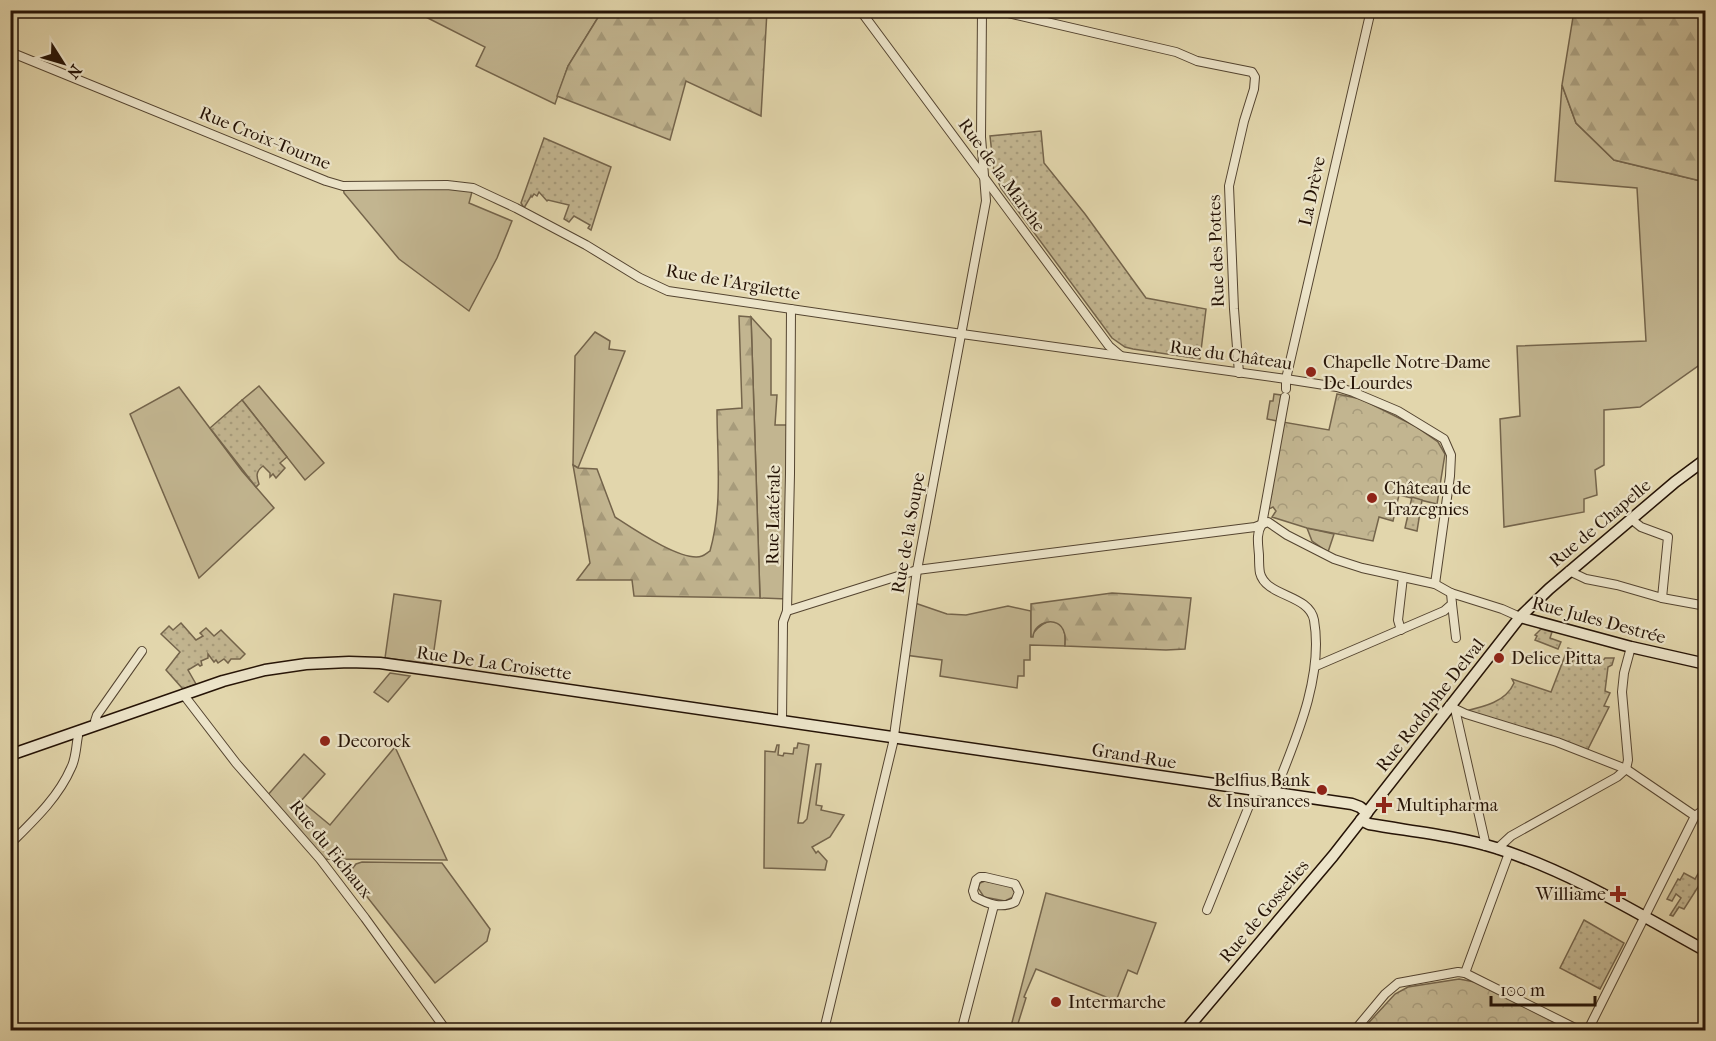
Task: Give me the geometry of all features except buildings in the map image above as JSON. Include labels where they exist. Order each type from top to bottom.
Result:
[{"type":"main road","name":"Rue de Chapelle","points":[[1520,616],[1569,571],[1675,482],[1706,459]]},
{"type":"main road","name":"Rue Jules Destrée","points":[[1520,616],[1631,647],[1706,664]]},
{"type":"main road","name":"Rue Rodolphe Delval","points":[[1364,816],[1452,708],[1520,616]]},
{"type":"main road","name":"Rue De La Croisette","points":[[10,755],[234,677],[271,668],[358,662],[426,669],[894,738]]},
{"type":"main road","name":"Grand-Rue","points":[[894,738],[1352,804],[1360,807],[1370,824],[1491,847],[1554,870],[1605,894],[1706,951]]},
{"type":"main road","name":"Rue de Gosselies","points":[[1186,1030],[1364,816]]},
{"type":"street","name":"Rue de la Marche","points":[[860,10],[1109,346],[1121,356]]},
{"type":"street","name":"Rue de la Soupe","points":[[824,1030],[894,738],[917,570],[986,201],[981,137],[982,10]]},
{"type":"street","name":"Rue des Pottes","points":[[995,10],[1176,52],[1197,61],[1252,72],[1255,77],[1254,89],[1231,172],[1229,194],[1239,373]]},
{"type":"street","name":"La Drève","points":[[1274,794],[1306,706],[1316,666],[1314,625],[1311,613],[1306,607],[1266,584],[1260,574],[1257,532],[1262,524],[1286,393],[1286,379],[1371,10]]},
{"type":"street","name":"Rue Croix-Tourne","points":[[10,52],[326,181],[343,186],[404,184],[473,188],[516,208]]},
{"type":"street","name":"Rue de l'Argilette","points":[[516,208],[668,291],[962,334]]},
{"type":"street","name":"Rue Latérale","points":[[782,721],[783,621],[787,612],[791,309]]},
{"type":"street","name":"Rue du Château","points":[[962,334],[1337,387],[1398,411],[1444,439],[1451,455],[1435,584]]},
{"type":"street","points":[[1631,519],[1641,527],[1668,537],[1662,597]]},
{"type":"street","points":[[787,612],[917,570],[1255,527],[1268,522],[1287,535],[1334,559],[1362,568],[1435,584],[1451,593],[1520,616]]},
{"type":"street","points":[[1569,571],[1586,579],[1706,606]]},
{"type":"street","points":[[1401,630],[1398,620],[1403,577]]},
{"type":"street","points":[[1451,593],[1456,639]]},
{"type":"street","points":[[1316,666],[1444,611],[1452,604]]},
{"type":"street","points":[[1452,708],[1491,847],[1617,777],[1626,769],[1628,760],[1622,692],[1631,647]]},
{"type":"street","points":[[97,725],[95,721],[97,715],[142,651]]},
{"type":"street","name":"Rue du Fichaux","points":[[183,694],[236,763],[326,867],[446,1030]]},
{"type":"street","points":[[1452,708],[1557,742],[1626,769],[1695,816]]},
{"type":"street","points":[[10,844],[42,811],[68,774],[72,766],[77,732]]},
{"type":"street","points":[[1207,910],[1255,791]]},
{"type":"street","points":[[1588,1030],[1695,816],[1706,808]]},
{"type":"street","points":[[1465,973],[1509,853]]},
{"type":"street","points":[[986,877],[1015,884],[1018,887],[1019,892],[1015,902],[1005,906],[994,905],[975,897],[973,891],[976,880],[986,877]]},
{"type":"street","points":[[960,1030],[994,905]]},
{"type":"street","points":[[1355,1030],[1385,994],[1398,984],[1458,972],[1465,973],[1579,1030]]},
{"type":"street","points":[[923,1030],[930,1028],[937,1030]]},
{"type":"green space","points":[[414,11],[602,11],[568,66],[555,104],[476,66],[485,47]]},
{"type":"green space","points":[[602,11],[767,11],[761,116],[686,81],[670,140],[557,96],[568,66]]},
{"type":"green space","points":[[1574,11],[1705,11],[1705,182],[1614,160],[1576,123],[1562,85]]},
{"type":"green space","points":[[1562,85],[1576,123],[1614,160],[1705,182],[1705,361],[1640,407],[1604,410],[1604,465],[1595,470],[1597,495],[1584,499],[1584,512],[1504,527],[1500,419],[1520,416],[1517,346],[1646,341],[1637,188],[1555,181]]},
{"type":"green space","points":[[1041,131],[1044,163],[1085,214],[1146,298],[1206,309],[1200,359],[1133,349],[1125,347],[1112,338],[1001,188],[994,172],[990,136]]},
{"type":"green space","points":[[544,138],[611,167],[591,230],[588,228],[590,225],[574,216],[569,222],[564,219],[569,205],[547,201],[539,192],[537,196],[534,194],[531,196],[524,208],[521,203]]},
{"type":"green space","points":[[343,186],[473,188],[469,203],[512,221],[497,258],[469,311],[399,259],[344,193]]},
{"type":"green space","points":[[739,316],[751,317],[760,598],[634,596],[632,580],[577,580],[590,563],[573,465],[578,468],[597,469],[615,517],[633,529],[683,554],[694,557],[702,556],[710,551],[718,498],[717,410],[742,408]]},
{"type":"green space","points":[[751,317],[771,339],[771,395],[777,395],[775,425],[790,425],[787,599],[760,598]]},
{"type":"green space","points":[[595,332],[610,341],[609,349],[625,351],[578,468],[573,465],[575,356]]},
{"type":"green space","points":[[259,386],[324,463],[305,480],[242,400]]},
{"type":"green space","points":[[179,387],[242,471],[274,508],[199,578],[130,414]]},
{"type":"green space","points":[[1274,394],[1281,395],[1277,421],[1267,419],[1270,401],[1273,401]]},
{"type":"green space","points":[[1337,394],[1361,399],[1415,426],[1438,442],[1445,454],[1437,504],[1399,495],[1393,521],[1379,517],[1373,541],[1307,528],[1272,517],[1276,511],[1273,507],[1267,510],[1283,422],[1329,430]]},
{"type":"green space","points":[[242,400],[287,457],[280,463],[285,468],[276,478],[273,474],[270,477],[270,473],[263,466],[257,474],[259,484],[256,487],[210,428]]},
{"type":"green space","points":[[1412,497],[1422,500],[1417,531],[1405,528]]},
{"type":"green space","points":[[1307,528],[1334,534],[1328,552],[1312,541]]},
{"type":"green space","points":[[1112,593],[1191,598],[1185,649],[1065,646],[1065,635],[1061,627],[1052,622],[1042,624],[1031,637],[1031,604]]},
{"type":"green space","points":[[394,594],[441,601],[432,664],[385,658]]},
{"type":"green space","points":[[912,602],[947,614],[966,615],[1008,606],[1031,611],[1031,637],[1047,622],[1057,622],[1064,631],[1065,646],[1030,645],[1030,660],[1024,660],[1024,676],[1018,676],[1017,688],[940,676],[942,660],[905,655]]},
{"type":"green space","points":[[181,623],[196,640],[203,636],[200,633],[206,628],[214,636],[221,630],[245,654],[240,659],[231,659],[228,663],[224,659],[218,663],[216,660],[214,662],[208,654],[208,658],[201,661],[202,665],[198,664],[188,670],[196,684],[183,689],[166,670],[180,652],[161,634],[169,626],[173,630]]},
{"type":"green space","points":[[1541,629],[1552,632],[1550,638],[1561,642],[1558,649],[1535,640],[1537,636],[1535,635]]},
{"type":"green space","points":[[1568,648],[1573,650],[1569,662],[1572,663],[1575,654],[1578,655],[1580,652],[1582,653],[1579,660],[1581,661],[1583,658],[1602,662],[1605,658],[1614,658],[1612,665],[1608,667],[1605,691],[1610,693],[1604,706],[1609,707],[1587,751],[1465,711],[1486,705],[1506,695],[1514,683],[1512,679],[1551,692]]},
{"type":"green space","points":[[390,673],[410,676],[388,702],[374,692]]},
{"type":"green space","points":[[798,743],[809,745],[798,823],[803,823],[807,819],[816,764],[821,764],[816,805],[822,806],[821,810],[844,815],[830,837],[812,847],[827,861],[825,870],[764,868],[765,751],[775,752],[779,745],[778,755],[793,754]]},
{"type":"green space","points":[[395,747],[447,860],[320,859],[266,797],[304,754],[325,774],[301,801],[330,825]]},
{"type":"green space","points":[[362,862],[442,863],[490,929],[487,941],[435,983],[353,879],[352,869],[356,864]]},
{"type":"green space","points":[[1699,872],[1705,876],[1684,909],[1679,907],[1673,916],[1670,915],[1681,898],[1676,894],[1672,901],[1667,899],[1678,879],[1680,880],[1684,873],[1695,879]]},
{"type":"green space","points":[[985,881],[1011,886],[1015,892],[1013,897],[1005,901],[984,897],[978,888],[980,883]]},
{"type":"green space","points":[[1046,893],[1156,923],[1137,974],[1128,970],[1116,1001],[1036,969],[1024,997],[1026,998],[1016,1030],[1010,1030]]},
{"type":"green space","points":[[1584,920],[1624,943],[1600,989],[1560,968]]},
{"type":"green space","points":[[1459,979],[1475,982],[1572,1030],[1362,1030],[1395,994],[1408,987]]},
{"type":"place","name":"Chapelle Notre-Dame De Lourdes","points":[[1311,372]]},
{"type":"place","name":"Château de Trazegnies","points":[[1372,498]]},
{"type":"place","name":"Delice Pitta","points":[[1499,658]]},
{"type":"place","name":"Decorock","points":[[325,741]]},
{"type":"place","name":"Belfius Bank & Insurances","points":[[1322,790]]},
{"type":"place","name":"Multipharma","points":[[1384,805]]},
{"type":"place","name":"Williame","points":[[1618,894]]},
{"type":"place","name":"Intermarche","points":[[1056,1002]]}]
